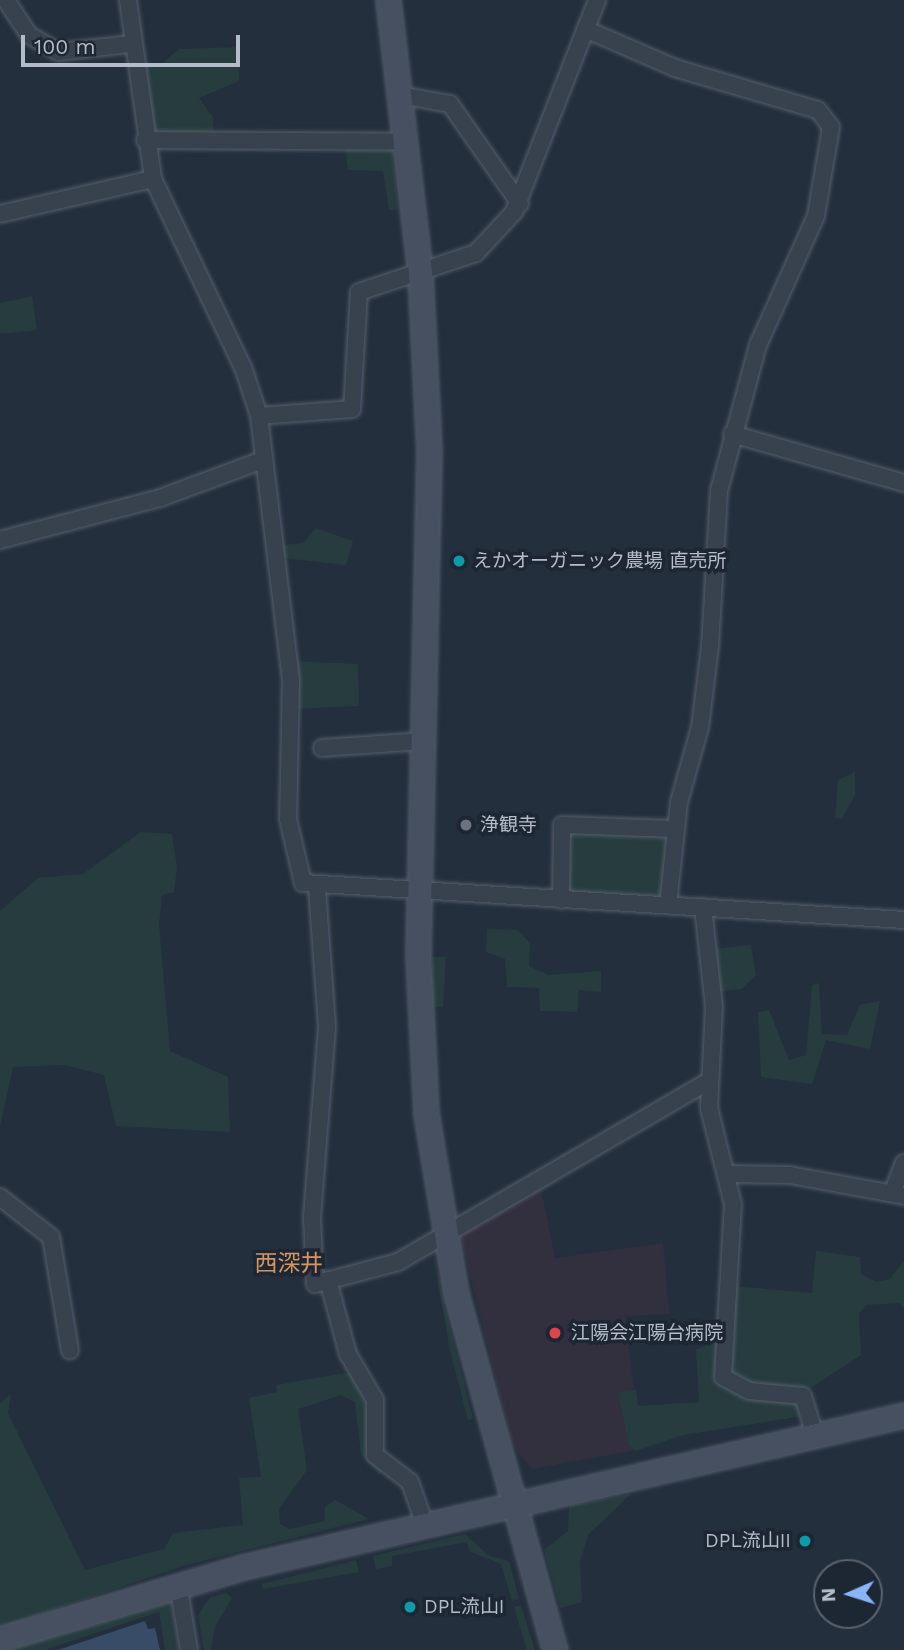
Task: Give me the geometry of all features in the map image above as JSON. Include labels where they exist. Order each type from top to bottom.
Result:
[{"type":"street","points":[[6,0],[29,36],[59,52],[130,44]]},
{"type":"street","points":[[128,0],[130,44],[153,179],[244,370],[259,416],[260,461],[274,515],[291,678],[284,753],[288,819],[300,879],[317,887],[904,920]]},
{"type":"street","points":[[388,0],[420,274],[429,449],[420,892],[422,1070],[443,1235],[511,1504],[555,1650]]},
{"type":"street","points":[[259,416],[352,409],[354,301],[370,286],[420,274],[476,253],[520,204],[597,0]]},
{"type":"street","points":[[586,29],[675,68],[827,115],[831,142],[816,216],[758,345],[732,434],[715,524],[713,612],[700,727],[676,829],[668,905]]},
{"type":"street","points":[[400,95],[450,104],[520,204]]},
{"type":"street","points":[[145,140],[405,142]]},
{"type":"street","points":[[0,214],[153,179]]},
{"type":"street","points":[[732,434],[904,483]]},
{"type":"street","points":[[0,540],[160,498],[260,461]]},
{"type":"street","points":[[322,748],[423,741]]},
{"type":"street","points":[[561,900],[562,825],[676,829]]},
{"type":"street","points":[[317,887],[327,1027],[313,1276],[315,1284],[398,1262],[709,1081]]},
{"type":"street","points":[[703,907],[714,1006],[709,1081],[712,1130],[729,1174],[733,1204],[723,1377],[732,1387],[803,1396],[814,1433]]},
{"type":"street","points":[[729,1174],[898,1194],[904,1163]]},
{"type":"street","points":[[0,1196],[51,1237],[70,1350]]},
{"type":"street","points":[[328,1280],[348,1354],[375,1399],[375,1455],[410,1482],[425,1525]]},
{"type":"street","points":[[0,1639],[178,1584],[814,1433],[904,1415]]},
{"type":"street","points":[[178,1584],[189,1650]]},
{"type":"shaded area","name":"江陽会江陽台病院","points":[[539,1179],[555,1258],[663,1243],[669,1314],[625,1316],[641,1449],[532,1469],[512,1445],[459,1230]]},
{"type":"green space","points":[[240,47],[239,81],[199,98],[213,117],[214,136],[153,135],[136,66],[160,65],[179,49]]},
{"type":"green space","points":[[345,146],[392,147],[398,210],[389,210],[383,171],[348,170]]},
{"type":"green space","points":[[32,296],[37,330],[0,334],[0,303]]},
{"type":"green space","points":[[316,528],[353,541],[346,565],[283,558],[283,545],[303,543]]},
{"type":"green space","points":[[292,661],[358,664],[359,706],[295,709]]},
{"type":"green space","points":[[855,772],[855,795],[842,819],[835,818],[838,780]]},
{"type":"green space","points":[[566,831],[671,832],[662,900],[564,895]]},
{"type":"green space","points":[[141,832],[172,834],[177,867],[174,892],[162,895],[159,925],[170,1051],[228,1077],[230,1132],[116,1126],[104,1075],[65,1065],[13,1067],[0,1127],[0,911],[38,878],[83,874]]},
{"type":"green space","points":[[487,929],[518,930],[530,943],[529,966],[548,975],[601,971],[601,992],[579,990],[577,1012],[540,1011],[539,988],[507,987],[505,959],[486,952]]},
{"type":"green space","points":[[751,945],[756,975],[742,989],[716,992],[712,949]]},
{"type":"green space","points":[[432,957],[446,957],[443,1007],[433,1007]]},
{"type":"green space","points":[[819,983],[822,1034],[847,1035],[860,1005],[880,1001],[870,1049],[826,1040],[812,1084],[761,1077],[758,1012],[769,1010],[789,1060],[806,1055],[812,985]]},
{"type":"green space","points":[[432,1248],[473,1419],[468,1420],[450,1350]]},
{"type":"green space","points":[[816,1251],[860,1257],[861,1274],[876,1282],[890,1279],[904,1261],[904,1309],[900,1303],[866,1305],[859,1314],[861,1355],[803,1393],[747,1387],[727,1373],[732,1286],[812,1293]]},
{"type":"green space","points":[[719,1340],[723,1383],[744,1394],[796,1399],[804,1416],[683,1435],[636,1451],[629,1445],[618,1393],[636,1390],[638,1406],[699,1402],[696,1350]]},
{"type":"green space","points":[[357,1371],[383,1469],[380,1475],[361,1455],[355,1402],[341,1395],[298,1409],[307,1470],[279,1509],[280,1524],[290,1529],[325,1521],[325,1507],[335,1500],[369,1519],[186,1565],[0,1628],[0,1403],[11,1394],[8,1413],[85,1570],[164,1549],[173,1533],[243,1525],[239,1478],[261,1477],[249,1398],[277,1392],[276,1385]]},
{"type":"green space","points":[[631,1494],[588,1535],[580,1562],[582,1602],[560,1608],[544,1550],[568,1531],[569,1506]]},
{"type":"green space","points":[[465,1534],[488,1555],[509,1561],[519,1599],[512,1601],[501,1564],[469,1551],[467,1542],[392,1556],[392,1566],[376,1569],[373,1556]]},
{"type":"green space","points":[[356,1560],[359,1572],[263,1589],[262,1584]]},
{"type":"green space","points":[[226,1593],[232,1598],[215,1627],[211,1650],[204,1650],[198,1615],[210,1597]]},
{"type":"green space","points":[[171,1599],[179,1650],[165,1650],[159,1612],[44,1650],[2,1650]]},
{"type":"green space","points":[[521,1605],[535,1650],[527,1650],[524,1641],[514,1607]]},
{"type":"water","points":[[145,1621],[148,1629],[155,1628],[160,1650],[58,1650]]},
{"type":"place","name":"えかオーガニック農場 直売所","points":[[459,561]]},
{"type":"place","name":"浄観寺","points":[[466,825]]},
{"type":"place","name":"江陽会江陽台病院","points":[[555,1333]]},
{"type":"place","name":"DPL流山II","points":[[805,1541]]},
{"type":"place","name":"DPL流山I","points":[[410,1607]]},
{"type":"district","name":"西深井","points":[[289,1264]]}]
